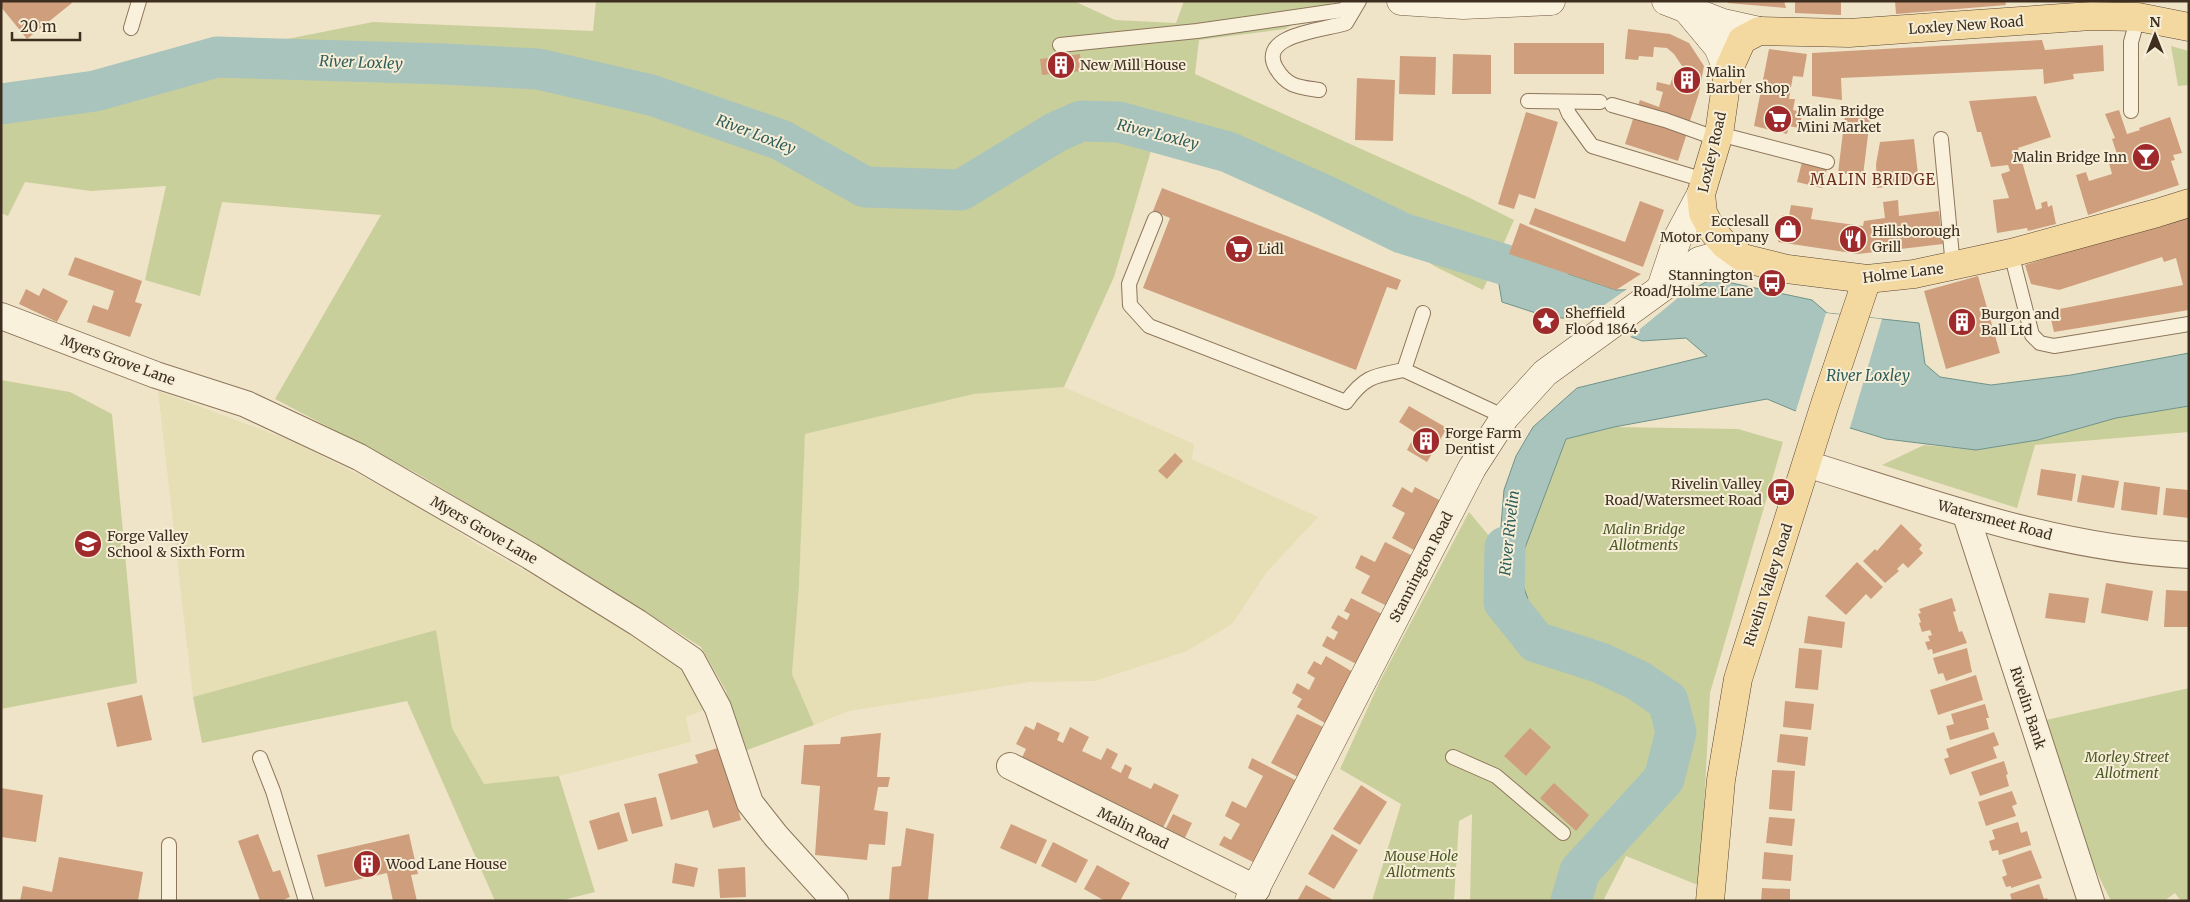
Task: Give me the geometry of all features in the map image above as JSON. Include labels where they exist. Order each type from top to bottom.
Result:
[{"type":"main road","points":[[1401,1],[1428,5],[1463,5],[1551,1]]},
{"type":"main road","name":"Loxley Road","points":[[1676,5],[1723,23],[1759,31]]},
{"type":"main road","name":"Loxley Road","points":[[1676,5],[1718,47],[1728,71]]},
{"type":"main road","name":"Loxley New Road","points":[[1759,31],[1849,33],[2091,16],[2138,17],[2183,21]]},
{"type":"main road","name":"Loxley Road","points":[[1712,230],[1704,213],[1702,187],[1719,136],[1728,71],[1742,40],[1759,31]]},
{"type":"main road","points":[[1661,288],[1678,237],[1702,187]]},
{"type":"main road","name":"Holme Lane","points":[[1712,230],[1725,245],[1743,258],[1787,269],[1867,279],[1914,274],[2010,253],[2189,203]]},
{"type":"main road","name":"Stannington Road","points":[[1253,895],[1472,468],[1505,417],[1530,387],[1545,373],[1699,261],[1713,257],[1743,258]]},
{"type":"main road","name":"Rivelin Valley Road","points":[[1710,901],[1721,780],[1738,679],[1817,429],[1867,279]]},
{"type":"street","name":"Myers Grove Lane","points":[[1,316],[156,375],[246,404],[359,457],[530,556],[638,622],[692,660],[718,708],[750,803],[776,836],[835,901]]},
{"type":"street","name":"Watersmeet Road","points":[[1807,464],[1966,515],[2025,530],[2083,542],[2189,555]]},
{"type":"street","name":"Rivelin Bank","points":[[1966,515],[2091,901]]},
{"type":"street","name":"Malin Road","points":[[1010,766],[1253,895]]},
{"type":"lane","points":[[131,28],[139,1]]},
{"type":"lane","points":[[1060,45],[1196,31],[1343,10],[1353,1]]},
{"type":"lane","points":[[1319,90],[1291,85],[1280,74],[1272,61],[1273,51],[1281,41],[1290,37],[1346,24],[1359,1]]},
{"type":"lane","points":[[2131,111],[2130,42],[2138,17]]},
{"type":"lane","points":[[1528,101],[1606,104],[1719,136],[1827,162]]},
{"type":"lane","points":[[1564,102],[1592,146],[1702,187]]},
{"type":"lane","points":[[1941,139],[1954,266]]},
{"type":"lane","points":[[1154,219],[1129,284],[1130,305],[1149,326],[1346,402],[1356,388],[1372,376],[1404,370],[1505,417]]},
{"type":"lane","points":[[2010,253],[2032,335],[2040,343],[2054,346],[2189,324]]},
{"type":"lane","points":[[1404,370],[1423,313]]},
{"type":"lane","points":[[1454,757],[1496,776],[1563,833]]},
{"type":"lane","points":[[260,758],[273,791],[306,901]]},
{"type":"lane","points":[[169,845],[169,901]]},
{"type":"shaded area","points":[[1064,387],[1194,444],[1192,459],[1318,517],[1267,572],[1232,624],[1187,651],[1095,681],[1030,682],[849,711],[814,725],[792,674],[799,586],[805,434],[974,394]]},
{"type":"shaded area","points":[[158,391],[292,441],[405,498],[475,543],[639,635],[694,678],[704,710],[686,717],[691,742],[559,776],[484,784],[452,728],[436,630],[193,697]]},
{"type":"green space","points":[[596,1],[1074,1],[1115,20],[1176,23],[1184,1],[1335,1],[1285,29],[1199,40],[1195,74],[1470,198],[1514,220],[1483,290],[1434,266],[1393,236],[1153,144],[1114,277],[1064,387],[974,394],[805,434],[799,586],[792,674],[814,725],[742,752],[726,691],[701,647],[587,575],[418,474],[275,399],[381,215],[222,202],[200,296],[145,280],[166,186],[91,191],[25,182],[8,216],[1,213],[1,88],[82,97],[159,79],[226,51],[373,22],[593,31]]},
{"type":"green space","points":[[2171,46],[2189,51],[2189,85],[2178,86]]},
{"type":"green space","points":[[1,380],[70,392],[112,414],[137,683],[1,709]]},
{"type":"green space","points":[[2189,406],[2189,432],[2035,445],[2017,508],[1882,465],[1924,445],[1977,450],[2038,440],[2116,418]]},
{"type":"green space","points":[[1614,427],[1738,429],[1783,442],[1710,693],[1700,886],[1626,856],[1603,901],[1470,901],[1472,814],[1459,821],[1454,901],[1372,901],[1401,804],[1340,769],[1380,681],[1469,512],[1517,569],[1566,439]]},
{"type":"green space","points":[[436,630],[452,728],[484,784],[559,776],[595,892],[559,901],[495,901],[407,701],[202,743],[193,697]]},
{"type":"green space","name":"Morley Street Allotment","points":[[2189,688],[2189,901],[2181,901],[2175,893],[2164,901],[2111,901],[2095,869],[2046,720]]},
{"type":"water","name":"River Loxley","points":[[1518,257],[1616,290],[1693,289],[1708,281],[1727,282],[1812,300],[1827,313],[1919,323],[1925,364],[1940,377],[1991,385],[2071,375],[2189,353],[2189,406],[2116,418],[2038,440],[1976,450],[1886,439],[1798,412],[1767,399],[1614,427],[1566,439],[1517,569],[1528,599],[1499,604],[1498,561],[1504,490],[1516,456],[1533,427],[1577,388],[1707,356],[1686,338],[1642,341],[1583,318],[1551,318],[1502,302],[1495,261]]},
{"type":"pier","points":[[1630,287],[1690,288],[1629,338],[1583,320]]},
{"type":"pier","points":[[1826,313],[1882,319],[1849,431],[1795,414]]},
{"type":"building","points":[[1,1],[71,1],[72,3],[27,39],[1,7]]},
{"type":"building","points":[[1727,1],[1784,1],[1786,8],[1728,3]]},
{"type":"building","points":[[1795,1],[1841,1],[1841,15],[1795,13]]},
{"type":"building","points":[[1895,1],[2005,1],[2006,5],[1896,14]]},
{"type":"building","points":[[1628,29],[1670,34],[1689,43],[1704,66],[1699,93],[1688,127],[1637,108],[1640,100],[1659,107],[1663,92],[1656,90],[1657,82],[1670,85],[1674,73],[1682,75],[1684,69],[1674,54],[1667,48],[1654,47],[1653,57],[1639,56],[1638,60],[1625,59]]},
{"type":"building","points":[[2042,40],[2045,50],[2103,45],[2104,71],[2073,74],[2074,79],[2044,84],[2043,69],[1841,78],[1842,100],[1812,96],[1812,53]]},
{"type":"building","points":[[1514,43],[1604,43],[1604,74],[1514,74]]},
{"type":"building","points":[[1769,49],[1807,54],[1803,77],[1793,76],[1789,99],[1795,99],[1793,110],[1803,112],[1799,128],[1789,126],[1787,134],[1754,126]]},
{"type":"building","name":"New Mill House","points":[[1080,54],[1082,71],[1042,75],[1040,59]]},
{"type":"building","points":[[1453,54],[1491,55],[1491,94],[1452,94]]},
{"type":"building","points":[[1400,56],[1436,57],[1435,95],[1399,94]]},
{"type":"building","points":[[1357,78],[1395,80],[1393,141],[1355,140]]},
{"type":"building","points":[[2036,96],[2051,137],[2018,148],[2036,210],[2042,208],[2041,203],[2047,201],[2048,207],[2052,205],[2056,224],[2028,231],[2027,228],[1997,233],[1993,200],[2009,198],[2001,174],[2010,171],[2008,165],[1991,167],[1981,132],[1977,132],[1969,101]]},
{"type":"building","points":[[1846,107],[1871,110],[1863,176],[1838,173]]},
{"type":"building","points":[[2119,110],[2127,134],[2170,117],[2182,153],[2173,155],[2175,160],[2171,161],[2179,185],[2088,215],[2076,175],[2086,172],[2089,181],[2112,174],[2109,163],[2119,160],[2112,139],[2115,138],[2105,114]]},
{"type":"building","points":[[1526,112],[1558,122],[1535,199],[1519,194],[1514,209],[1498,204]]},
{"type":"building","points":[[1634,116],[1687,133],[1678,161],[1625,144]]},
{"type":"building","points":[[1914,139],[1919,183],[1877,188],[1876,164],[1880,142]]},
{"type":"building","points":[[1802,162],[1827,169],[1822,188],[1797,182]]},
{"type":"building","name":"Lidl","points":[[1162,188],[1401,280],[1397,290],[1387,287],[1356,370],[1143,288],[1170,218],[1153,211]]},
{"type":"building","points":[[1898,200],[1899,216],[1939,211],[1943,244],[1858,254],[1778,242],[1782,215],[1789,216],[1791,205],[1813,208],[1811,219],[1863,226],[1864,221],[1885,218],[1883,202]]},
{"type":"building","points":[[1640,201],[1664,210],[1643,267],[1529,224],[1535,208],[1625,242]]},
{"type":"building","points":[[2189,214],[2189,310],[2054,332],[2049,311],[2183,285],[2176,258],[2164,262],[2162,257],[2059,290],[2031,284],[2025,265]]},
{"type":"building","points":[[1520,223],[1641,274],[1616,290],[1509,254]]},
{"type":"building","points":[[75,257],[142,281],[135,302],[142,304],[130,337],[87,322],[93,305],[108,310],[114,291],[68,275]]},
{"type":"building","name":"Burgon and Ball Ltd","points":[[1978,276],[2000,353],[1946,369],[1924,291]]},
{"type":"building","points":[[43,288],[68,301],[57,322],[19,304],[26,289],[39,296]]},
{"type":"building","name":"Forge Farm Dentist","points":[[1409,406],[1447,428],[1427,462],[1407,450],[1416,433],[1399,422]]},
{"type":"building","points":[[1175,453],[1183,461],[1167,479],[1158,471]]},
{"type":"building","points":[[2041,469],[2076,474],[2072,501],[2037,495]]},
{"type":"building","points":[[2082,475],[2119,481],[2114,508],[2077,502]]},
{"type":"building","points":[[2124,482],[2160,487],[2157,515],[2121,510]]},
{"type":"building","points":[[1402,487],[1412,493],[1415,487],[1441,501],[1414,550],[1392,538],[1405,513],[1392,506]]},
{"type":"building","points":[[2166,488],[2189,490],[2189,518],[2163,515]]},
{"type":"building","points":[[1901,524],[1922,545],[1919,549],[1923,553],[1908,568],[1903,563],[1897,569],[1899,571],[1885,583],[1863,561],[1875,549],[1877,551]]},
{"type":"building","points":[[1385,542],[1417,558],[1391,608],[1361,593],[1370,576],[1355,568],[1361,555],[1375,562]]},
{"type":"building","points":[[1857,562],[1883,587],[1871,599],[1866,594],[1846,615],[1825,596]]},
{"type":"building","points":[[2106,583],[2153,591],[2148,621],[2101,613]]},
{"type":"building","points":[[2166,590],[2189,591],[2189,627],[2164,627]]},
{"type":"building","points":[[2049,593],[2089,598],[2085,623],[2045,618]]},
{"type":"building","points":[[1351,598],[1386,616],[1360,666],[1322,646],[1327,636],[1334,640],[1338,632],[1331,628],[1338,615],[1347,620],[1350,614],[1344,611]]},
{"type":"building","points":[[1952,598],[1956,611],[1953,612],[1959,632],[1962,631],[1967,643],[1933,654],[1932,649],[1928,650],[1925,642],[1930,641],[1928,636],[1932,635],[1930,630],[1922,632],[1919,623],[1921,622],[1918,614],[1921,613],[1919,609]]},
{"type":"building","points":[[1808,616],[1845,622],[1842,648],[1804,643]]},
{"type":"building","points":[[1799,648],[1822,650],[1818,690],[1795,688]]},
{"type":"building","points":[[1967,648],[1972,672],[1946,681],[1943,673],[1938,674],[1933,658]]},
{"type":"building","points":[[1326,656],[1353,672],[1325,723],[1297,707],[1302,699],[1292,693],[1297,683],[1309,690],[1315,678],[1307,673],[1314,661],[1321,665]]},
{"type":"building","points":[[1976,675],[1983,700],[1938,715],[1930,690]]},
{"type":"building","points":[[142,695],[152,740],[117,747],[107,703]]},
{"type":"building","points":[[1785,701],[1814,704],[1811,730],[1783,727]]},
{"type":"building","points":[[1985,704],[1989,718],[1986,718],[1989,729],[1950,740],[1946,726],[1954,724],[1951,714]]},
{"type":"building","points":[[1297,714],[1323,727],[1298,777],[1271,763]]},
{"type":"building","points":[[1037,722],[1060,733],[1057,740],[1063,743],[1070,727],[1089,737],[1082,751],[1101,760],[1107,748],[1118,754],[1111,768],[1121,773],[1125,764],[1132,768],[1128,778],[1151,789],[1154,783],[1179,795],[1161,832],[1019,764],[1026,749],[1016,744],[1025,726],[1034,730]]},
{"type":"building","points":[[1530,728],[1551,747],[1526,776],[1504,756]]},
{"type":"building","points":[[1994,732],[1999,745],[1993,747],[1997,758],[1950,775],[1944,759],[1949,757],[1946,749]]},
{"type":"building","points":[[881,733],[877,777],[890,777],[888,787],[878,787],[874,810],[888,812],[885,845],[869,844],[867,860],[815,855],[820,786],[801,784],[804,745],[840,744],[841,737]]},
{"type":"building","points":[[1780,734],[1808,737],[1805,766],[1777,762]]},
{"type":"building","points":[[721,747],[741,820],[713,828],[708,810],[671,820],[658,774],[698,763],[695,755]]},
{"type":"building","points":[[1252,758],[1299,782],[1257,864],[1219,845],[1224,836],[1231,840],[1240,824],[1225,816],[1232,801],[1246,808],[1263,776],[1248,768]]},
{"type":"building","points":[[2004,761],[2009,786],[1980,796],[1971,772]]},
{"type":"building","points":[[1772,770],[1795,771],[1792,811],[1769,809]]},
{"type":"building","points":[[1554,783],[1589,815],[1576,831],[1540,798]]},
{"type":"building","points":[[1361,785],[1387,802],[1360,845],[1333,829]]},
{"type":"building","points":[[1,788],[43,795],[36,842],[1,837]]},
{"type":"building","points":[[2012,791],[2017,804],[2012,806],[2016,816],[1986,826],[1978,802]]},
{"type":"building","points":[[656,797],[663,826],[632,834],[624,804]]},
{"type":"building","points":[[619,812],[628,841],[598,850],[589,821]]},
{"type":"building","points":[[1173,814],[1192,823],[1182,844],[1163,834]]},
{"type":"building","points":[[1769,817],[1795,819],[1792,846],[1766,843]]},
{"type":"building","points":[[2018,822],[2021,833],[2027,831],[2031,845],[1999,855],[1998,850],[1992,851],[1989,841],[1995,839],[1992,830]]},
{"type":"building","points":[[1011,824],[1047,840],[1036,864],[1000,848]]},
{"type":"building","points":[[906,828],[934,834],[928,901],[889,901],[892,867],[901,866]]},
{"type":"building","points":[[258,834],[273,872],[280,870],[290,897],[281,901],[260,901],[238,841]]},
{"type":"building","name":"Wood Lane House","points":[[409,834],[418,874],[411,875],[417,901],[393,901],[387,873],[325,887],[317,855]]},
{"type":"building","points":[[1332,834],[1358,850],[1334,889],[1308,874]]},
{"type":"building","points":[[1053,842],[1088,860],[1076,883],[1041,866]]},
{"type":"building","points":[[2031,850],[2042,878],[2011,888],[2011,886],[2006,887],[2002,877],[2007,875],[2002,860]]},
{"type":"building","points":[[1764,852],[1793,855],[1791,881],[1762,879]]},
{"type":"building","points":[[59,857],[143,872],[138,901],[20,901],[23,886],[52,892]]},
{"type":"building","points":[[675,863],[698,868],[694,887],[672,883]]},
{"type":"building","points":[[1097,865],[1130,883],[1120,901],[1105,901],[1084,889]]},
{"type":"building","points":[[745,867],[746,897],[720,898],[718,869]]},
{"type":"building","points":[[2039,884],[2044,899],[2047,898],[2048,901],[2012,901],[2010,894]]},
{"type":"building","points":[[1306,885],[1335,901],[1297,901]]},
{"type":"building","points":[[1762,888],[1790,889],[1790,901],[1761,901]]},
{"type":"waterway","name":"River Loxley","points":[[1,104],[95,91],[217,57],[538,69],[651,95],[781,140],[865,187],[961,190],[1056,132],[1081,121],[1119,122],[1228,152],[1402,233],[1548,278]]},
{"type":"waterway","name":"River Rivelin","points":[[1505,547],[1504,602],[1536,642],[1601,663],[1639,681],[1668,701],[1676,732],[1664,779],[1580,871],[1571,901]]},
{"type":"place","name":"New Mill House","points":[[1061,65]]},
{"type":"place","name":"Malin Barber Shop","points":[[1687,80]]},
{"type":"place","name":"Malin Bridge Mini Market","points":[[1778,119]]},
{"type":"place","name":"Malin Bridge Inn","points":[[2146,157]]},
{"type":"place","name":"Ecclesall Motor Company","points":[[1788,229]]},
{"type":"place","name":"Hillsborough Grill","points":[[1853,239]]},
{"type":"place","name":"Lidl","points":[[1239,249]]},
{"type":"place","name":"Stannington Road/Holme Lane","points":[[1772,283]]},
{"type":"place","name":"Sheffield Flood 1864","points":[[1546,321]]},
{"type":"place","name":"Burgon and Ball Ltd","points":[[1962,322]]},
{"type":"place","name":"Forge Farm Dentist","points":[[1426,441]]},
{"type":"place","name":"Rivelin Valley Road/Watersmeet Road","points":[[1781,492]]},
{"type":"place","name":"Forge Valley School & Sixth Form","points":[[88,544]]},
{"type":"place","name":"Wood Lane House","points":[[367,864]]},
{"type":"district","name":"MALIN BRIDGE","points":[[1873,179]]},
{"type":"park label","name":"Malin Bridge Allotments","points":[[1644,538]]},
{"type":"park label","name":"Mouse Hole Allotments","points":[[1421,864]]}]
